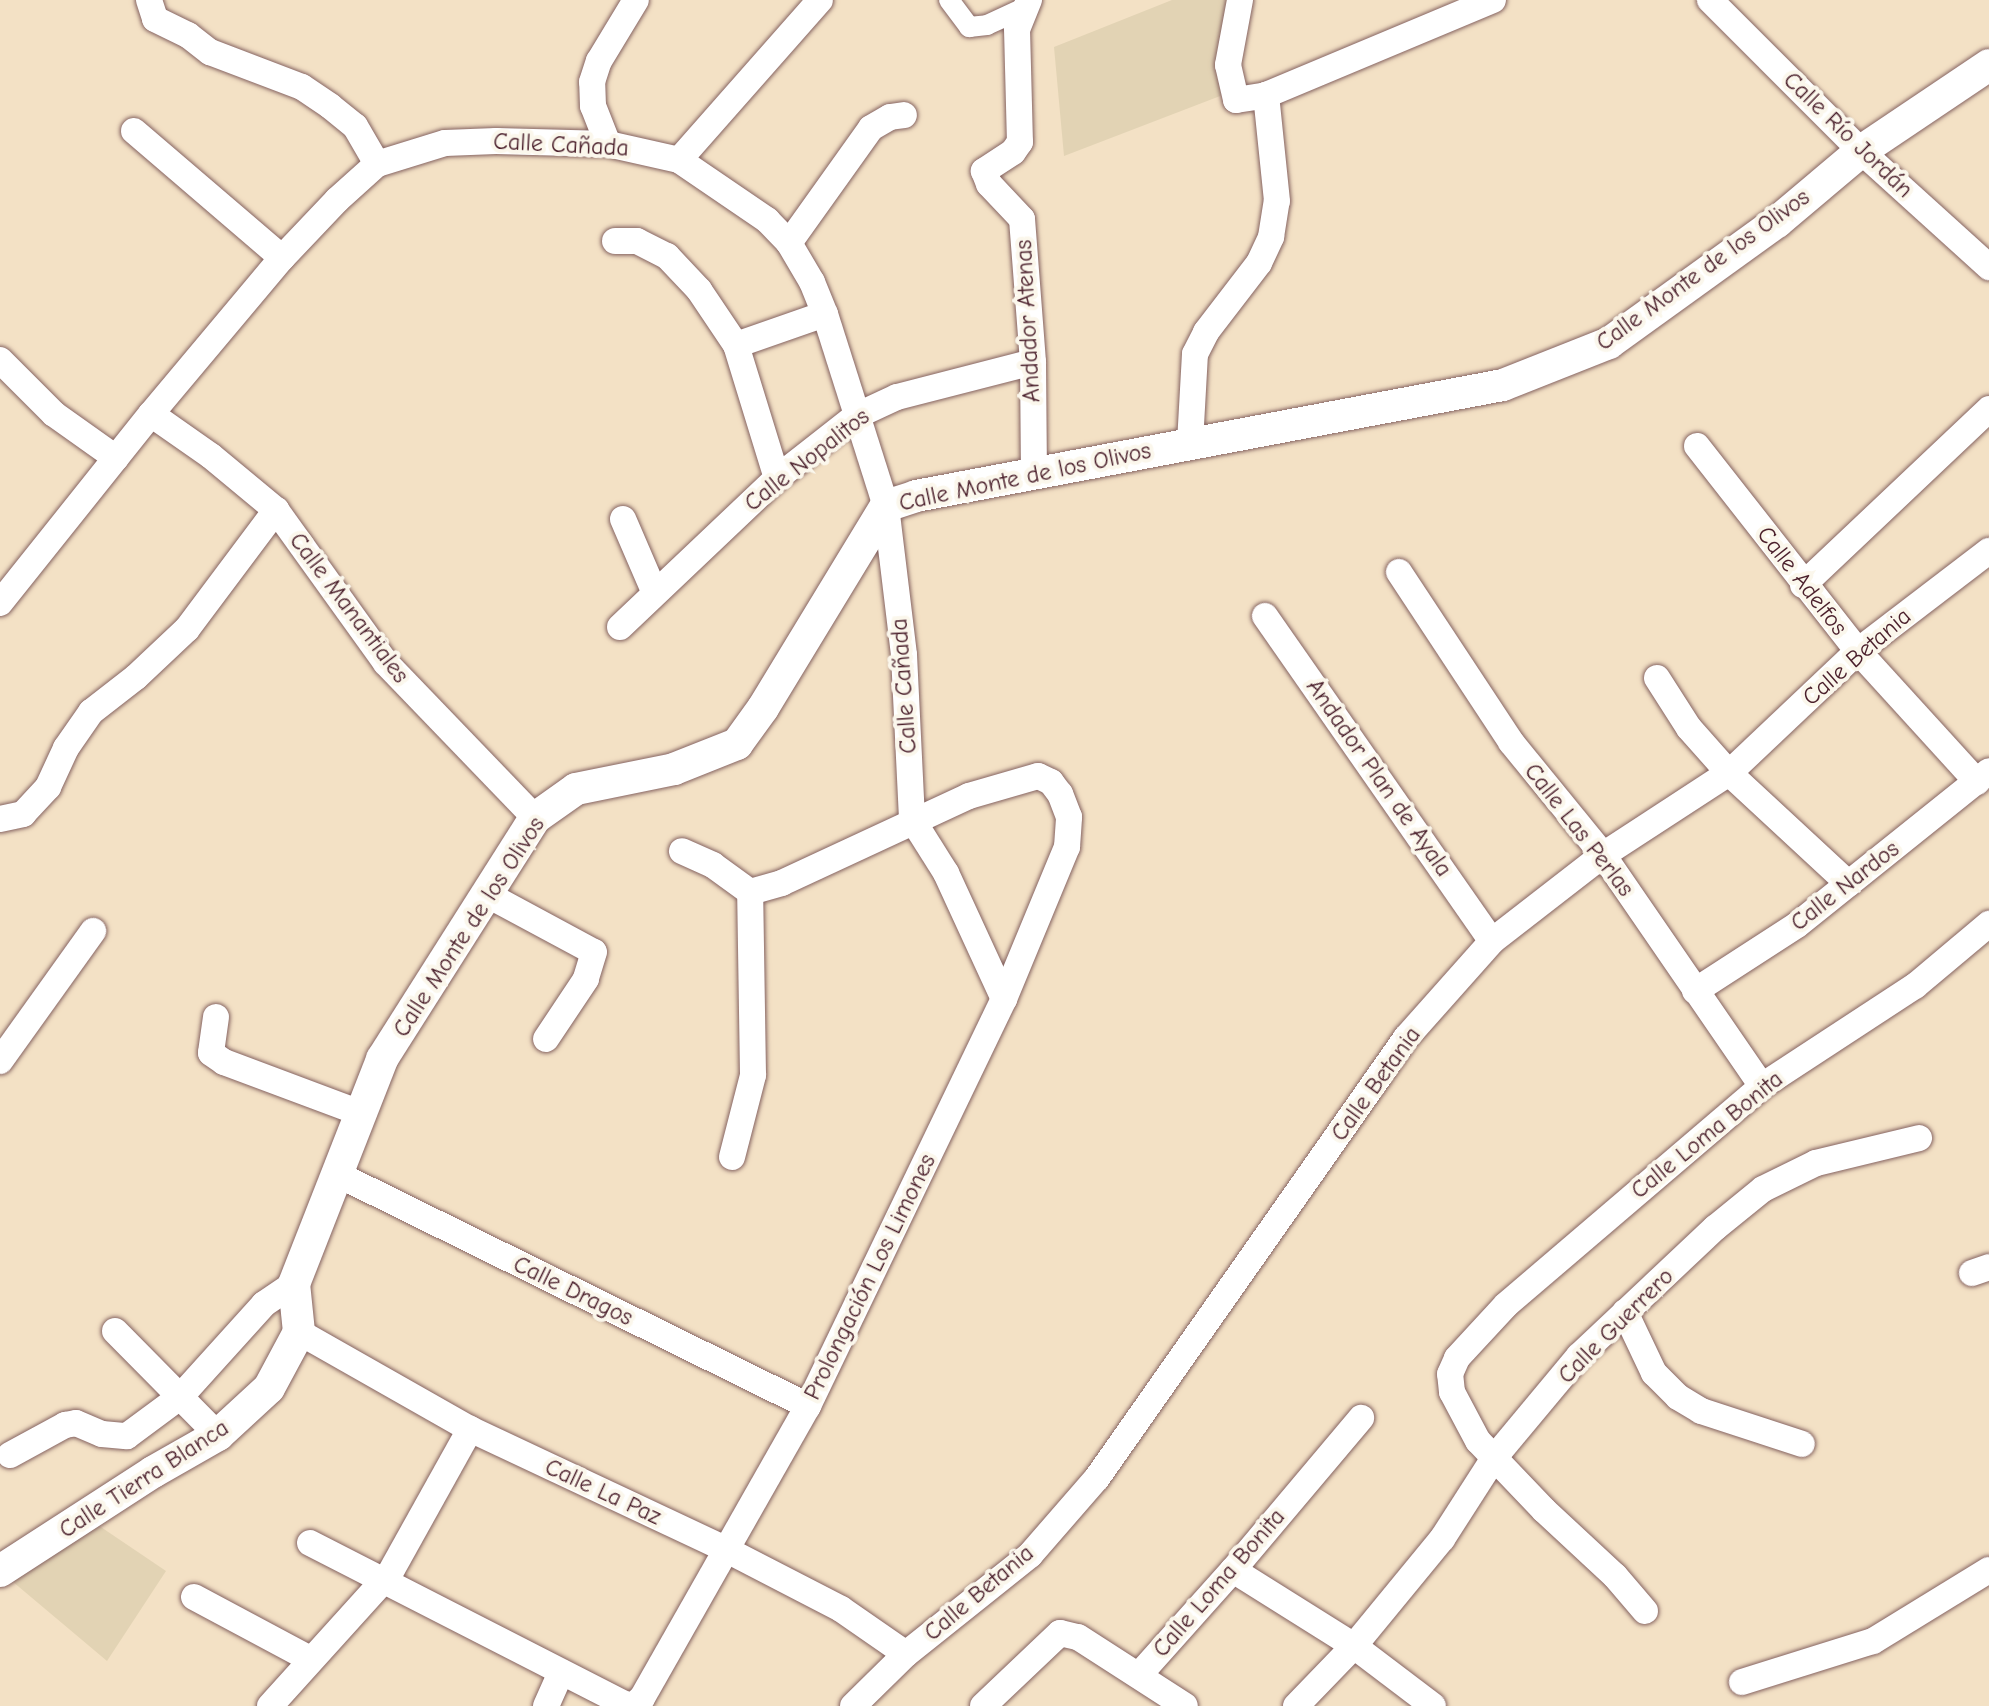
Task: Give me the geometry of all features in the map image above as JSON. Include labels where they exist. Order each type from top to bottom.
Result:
[{"type":"street","points":[[149,0],[155,19],[188,35],[210,52],[302,87],[330,106],[355,126],[377,164]]},
{"type":"street","points":[[608,144],[593,106],[592,82],[599,61],[636,0]]},
{"type":"street","points":[[679,160],[820,0]]},
{"type":"street","name":"Andador Atenas","points":[[949,0],[969,27],[987,25],[1027,4]]},
{"type":"street","points":[[1240,0],[1228,65],[1236,100],[1266,95],[1493,0]]},
{"type":"street","name":"Calle Río Jordán","points":[[1710,0],[1861,151],[1980,258]]},
{"type":"street","name":"Andador Atenas","points":[[1027,4],[1017,29],[1020,142],[1013,152],[984,171],[989,184],[1022,219],[1033,362],[1034,473]]},
{"type":"street","name":"Calle Monte de los Olivos","points":[[299,1332],[294,1284],[382,1059],[535,818],[576,789],[674,769],[737,744],[763,708],[886,506],[916,496],[1503,385],[1609,343],[1777,222],[1861,151],[1989,65]]},
{"type":"street","points":[[1190,443],[1195,354],[1206,332],[1259,263],[1271,237],[1277,201],[1266,95]]},
{"type":"street","points":[[789,243],[871,128],[890,117],[904,115]]},
{"type":"street","points":[[134,131],[282,258]]},
{"type":"street","name":"Calle Cañada","points":[[0,603],[151,414],[282,258],[337,200],[377,164],[445,143],[608,144],[679,160],[767,220],[789,243],[812,282],[825,314],[886,506],[904,655],[912,819],[946,873],[1004,999]]},
{"type":"street","points":[[615,241],[637,241],[667,256],[699,290],[736,345],[777,478]]},
{"type":"street","points":[[736,345],[825,314]]},
{"type":"street","points":[[0,360],[54,414],[116,458]]},
{"type":"street","name":"Calle Nopalitos","points":[[620,627],[654,591],[777,478],[856,416],[910,393],[1033,362]]},
{"type":"street","points":[[1803,585],[1989,409]]},
{"type":"street","name":"Calle Manantiales","points":[[151,414],[211,456],[276,510],[386,663],[535,818]]},
{"type":"street","name":"Calle Adelfos","points":[[1697,446],[1803,585],[1858,651],[1983,777]]},
{"type":"street","points":[[0,819],[23,814],[48,787],[66,748],[91,712],[136,677],[187,629],[276,510]]},
{"type":"street","points":[[623,519],[654,591]]},
{"type":"street","name":"Calle Betania","points":[[853,1706],[906,1654],[1030,1555],[1097,1478],[1406,1038],[1492,941],[1603,855],[1729,773],[1858,651],[1989,551]]},
{"type":"street","name":"Calle Las Perlas","points":[[1399,572],[1511,742],[1603,855],[1762,1086]]},
{"type":"street","name":"Andador Plan de Ayala","points":[[1265,616],[1492,941]]},
{"type":"street","points":[[1657,678],[1689,728],[1729,773],[1849,884]]},
{"type":"street","name":"Prolongación Los Limones","points":[[633,1706],[642,1698],[808,1406],[1004,999],[1067,847],[1069,817],[1060,794],[1051,782],[1038,776],[969,796],[912,819]]},
{"type":"street","name":"Calle Nardos","points":[[1695,991],[1797,925],[1983,777]]},
{"type":"street","points":[[750,892],[782,883],[841,857],[912,819]]},
{"type":"street","points":[[682,851],[713,865],[750,892]]},
{"type":"street","points":[[732,1157],[753,1075],[750,892]]},
{"type":"street","points":[[488,895],[594,952],[586,979],[546,1039]]},
{"type":"street","name":"Calle Loma Bonita","points":[[1494,1458],[1478,1441],[1465,1417],[1452,1392],[1450,1374],[1457,1358],[1506,1305],[1762,1086],[1915,986],[1989,924]]},
{"type":"street","points":[[0,1061],[93,931]]},
{"type":"street","points":[[216,1017],[211,1053],[224,1062],[363,1114]]},
{"type":"street","name":"Calle Guerrero","points":[[1296,1706],[1354,1646],[1442,1539],[1494,1458],[1579,1356],[1625,1312],[1763,1189],[1816,1163],[1919,1138]]},
{"type":"street","name":"Calle Dragos","points":[[339,1175],[808,1406]]},
{"type":"street","points":[[10,1455],[65,1425],[76,1423],[102,1434],[127,1436],[181,1396],[264,1304],[294,1284]]},
{"type":"street","points":[[1625,1312],[1654,1373],[1678,1397],[1701,1411],[1802,1444]]},
{"type":"street","points":[[115,1331],[218,1435]]},
{"type":"street","name":"Calle La Paz","points":[[299,1332],[470,1429],[725,1549],[841,1609],[906,1654]]},
{"type":"street","name":"Calle Tierra Blanca","points":[[0,1571],[153,1472],[218,1435],[269,1388],[299,1332]]},
{"type":"street","name":"Calle Loma Bonita","points":[[1139,1675],[1233,1570],[1361,1418]]},
{"type":"street","points":[[270,1706],[383,1582],[470,1429]]},
{"type":"street","points":[[1494,1458],[1615,1576],[1645,1611]]},
{"type":"street","points":[[310,1543],[633,1706]]},
{"type":"street","points":[[1233,1570],[1354,1646],[1430,1705]]},
{"type":"street","points":[[1742,1682],[1873,1641],[1989,1570]]},
{"type":"street","points":[[194,1597],[310,1659]]},
{"type":"street","points":[[983,1706],[1060,1633],[1078,1637],[1185,1706]]},
{"type":"street","points":[[546,1706],[561,1672]]},
{"type":"shaded area","points":[[1172,0],[1231,0],[1228,93],[1064,156],[1054,47]]},
{"type":"shaded area","points":[[89,1519],[166,1571],[107,1661],[6,1576]]}]
